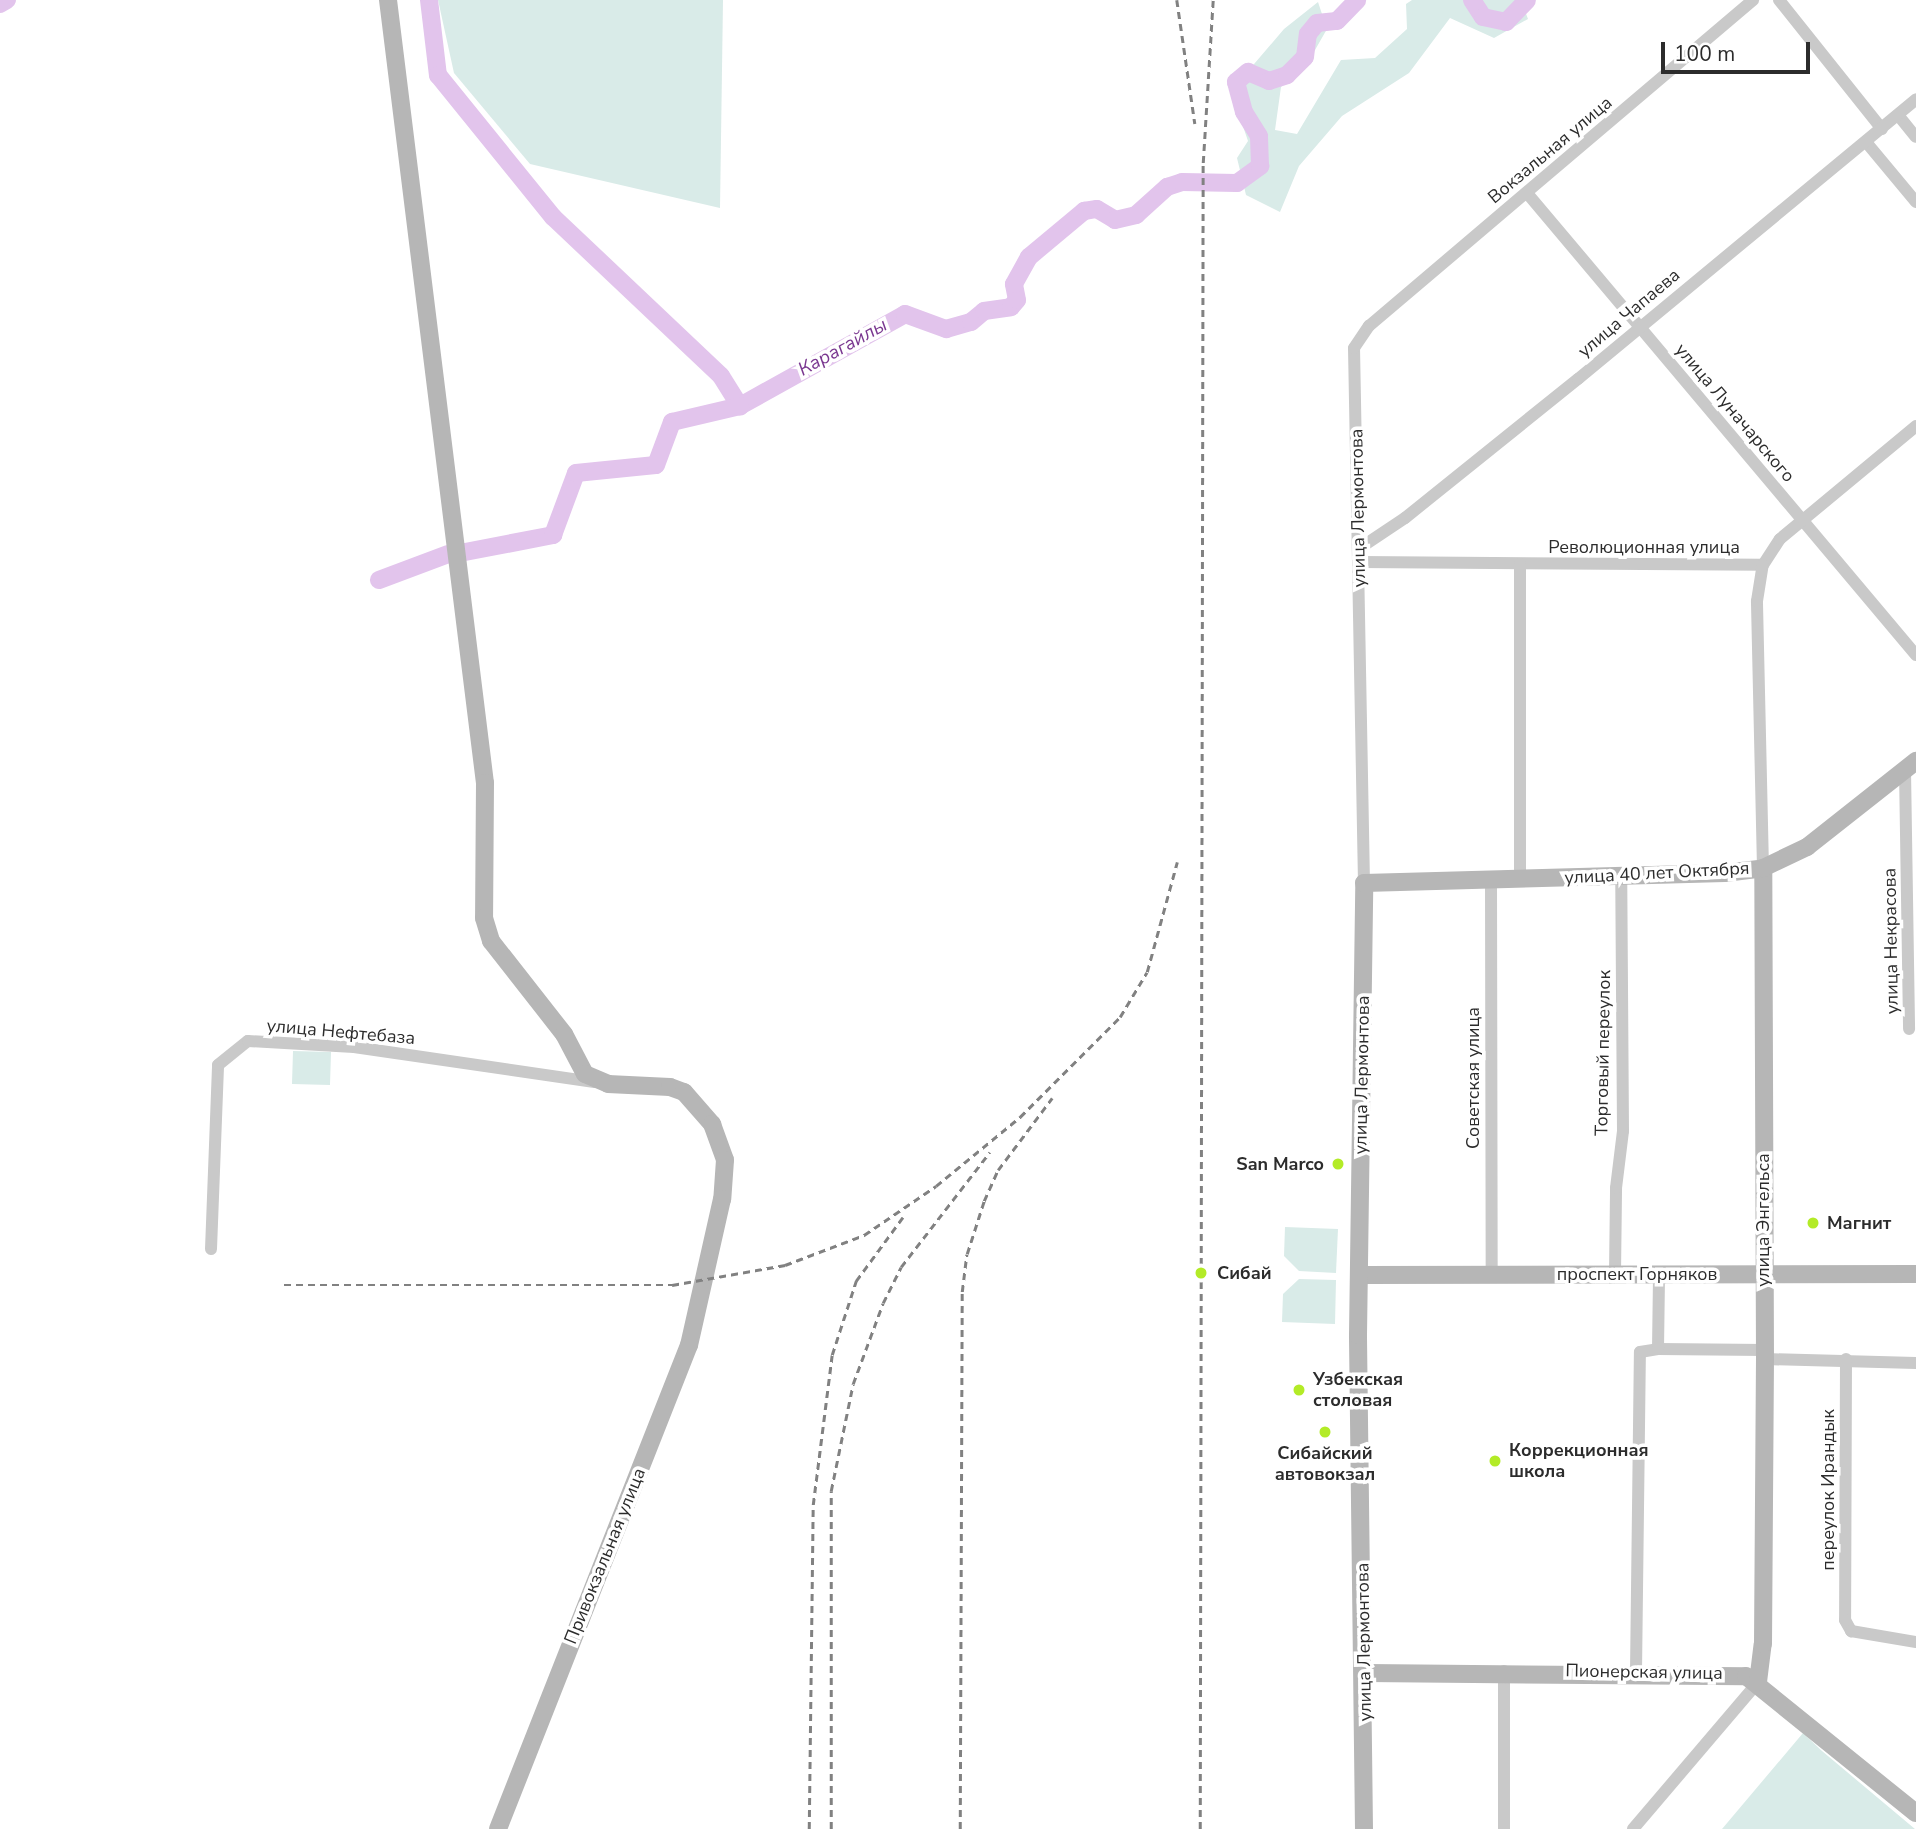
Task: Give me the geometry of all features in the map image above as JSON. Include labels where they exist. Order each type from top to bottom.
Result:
[{"type":"street","points":[[388,0],[485,783],[484,918],[491,941],[564,1034],[585,1074],[608,1084]]},
{"type":"street","name":"Вокзальная улица","points":[[1369,326],[1753,0]]},
{"type":"street","points":[[1779,0],[1882,129]]},
{"type":"street","name":"улица Чапаева","points":[[1360,548],[1405,518],[1916,99]]},
{"type":"street","points":[[1898,115],[1916,137]]},
{"type":"street","points":[[1866,142],[1916,202]]},
{"type":"street","name":"улица Луначарского","points":[[1527,193],[1916,655]]},
{"type":"street","name":"улица Лермонтова","points":[[1364,1829],[1366,1673],[1359,1275],[1364,883],[1360,548],[1354,348],[1369,326]]},
{"type":"street","name":"Революционная улица","points":[[1360,562],[1763,565],[1780,539],[1916,426]]},
{"type":"street","points":[[1520,564],[1520,879]]},
{"type":"street","name":"улица Энгельса","points":[[1758,1682],[1763,1644],[1765,1354],[1763,868],[1756,601],[1763,565]]},
{"type":"street","name":"улица 40 лет Октября","points":[[1364,883],[1763,868],[1807,847],[1911,766]]},
{"type":"street","name":"улица Некрасова","points":[[1909,1030],[1911,766]]},
{"type":"street","name":"Торговый переулок","points":[[1615,1274],[1616,1188],[1623,1131],[1621,875]]},
{"type":"street","name":"Советская улица","points":[[1491,880],[1492,1275]]},
{"type":"street","name":"улица Нефтебаза","points":[[211,1249],[218,1065],[248,1041],[354,1047],[608,1084]]},
{"type":"street","name":"Привокзальная улица","points":[[498,1829],[689,1345],[706,1282],[722,1199],[724,1160],[712,1124],[700,1106],[670,1087],[608,1084]]},
{"type":"street","name":"проспект Горняков","points":[[1359,1275],[1916,1274]]},
{"type":"street","points":[[1658,1349],[1659,1275]]},
{"type":"street","points":[[1636,1672],[1640,1352],[1658,1349],[1916,1363]]},
{"type":"street","name":"переулок Ирандык","points":[[1846,1359],[1845,1620],[1851,1631],[1916,1642]]},
{"type":"street","points":[[1504,1671],[1504,1829]]},
{"type":"street","name":"Пионерская улица","points":[[1366,1673],[1732,1673],[1758,1682],[1916,1813]]},
{"type":"street","points":[[1633,1829],[1758,1682]]},
{"type":"shaded area","points":[[438,0],[723,0],[720,208],[530,164],[454,73]]},
{"type":"shaded area","points":[[1412,0],[1521,0],[1528,19],[1494,38],[1450,18],[1409,73],[1342,116],[1299,166],[1280,212],[1246,195],[1237,158],[1248,141],[1231,91],[1284,29],[1318,2],[1327,29],[1311,57],[1281,87],[1275,130],[1297,134],[1341,60],[1375,58],[1407,29],[1406,4]]},
{"type":"shaded area","points":[[293,1051],[331,1052],[330,1085],[292,1084]]},
{"type":"shaded area","points":[[1285,1227],[1338,1229],[1336,1273],[1299,1271],[1284,1256]]},
{"type":"shaded area","points":[[1299,1279],[1336,1280],[1335,1324],[1282,1322],[1283,1294]]},
{"type":"shaded area","points":[[1803,1733],[1822,1751],[1915,1829],[1722,1829]]},
{"type":"waterway","name":"Карагайлы","points":[[0,4],[7,0]]},
{"type":"waterway","name":"Карагайлы","points":[[429,0],[438,75],[553,217],[721,376],[740,406],[905,314],[946,329],[971,322],[984,311],[1011,307],[1017,300],[1014,284],[1029,257],[1084,211],[1097,209],[1115,220],[1136,215],[1167,187],[1182,182],[1237,183],[1260,166],[1259,136],[1244,112],[1236,82],[1248,72],[1269,81],[1287,75],[1305,57],[1308,34],[1317,23],[1337,21],[1357,0]]},
{"type":"waterway","name":"Карагайлы","points":[[1472,0],[1483,17],[1506,22],[1527,0]]},
{"type":"waterway","points":[[465,552],[553,535],[576,473],[656,465],[672,422],[740,406]]},
{"type":"waterway","points":[[379,580],[448,554]]},
{"type":"railway","points":[[1177,0],[1195,124]]},
{"type":"railway","points":[[1200,1829],[1203,163],[1213,0]]},
{"type":"railway","points":[[284,1285],[672,1285],[785,1265],[864,1235],[936,1186],[1020,1117],[1120,1017],[1147,972],[1177,862]]},
{"type":"railway","points":[[960,1829],[962,1292],[967,1254],[984,1201],[998,1170],[1052,1098]]},
{"type":"railway","points":[[831,1829],[831,1491],[853,1384],[883,1303],[901,1267],[990,1152]]},
{"type":"railway","points":[[809,1829],[813,1505],[832,1355],[856,1281],[903,1217]]},
{"type":"place","name":"San Marco","points":[[1338,1164]]},
{"type":"place","name":"Магнит","points":[[1813,1223]]},
{"type":"place","name":"Сибай","points":[[1201,1273]]},
{"type":"place","name":"Узбекская столовая","points":[[1299,1390]]},
{"type":"place","name":"Сибайский автовокзал","points":[[1325,1432]]},
{"type":"place","name":"Коррекционная школа","points":[[1495,1461]]}]
